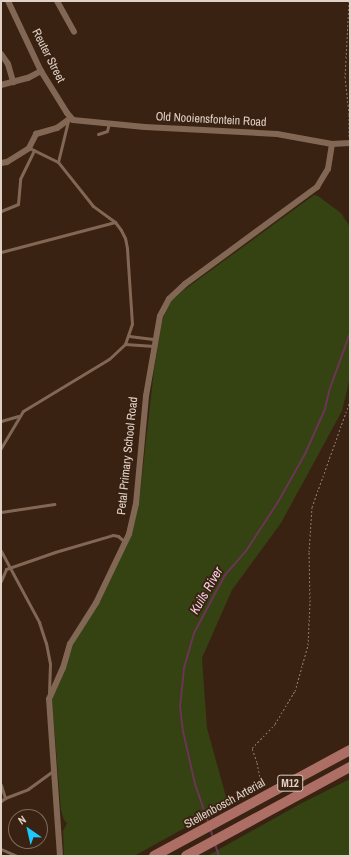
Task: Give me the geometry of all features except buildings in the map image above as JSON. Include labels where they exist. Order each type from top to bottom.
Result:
[{"type":"main road","name":"Stellenbosch Arterial","points":[[154,856],[350,750]]},
{"type":"main road","name":"M12","points":[[186,856],[350,767]]},
{"type":"street","name":"Reuter Street","points":[[8,1],[41,70],[70,120]]},
{"type":"street","points":[[57,1],[74,32]]},
{"type":"street","points":[[1,54],[8,64],[13,82]]},
{"type":"street","points":[[1,85],[28,78],[41,70]]},
{"type":"street","points":[[1,163],[7,162],[31,149],[36,134],[57,128],[70,120]]},
{"type":"street","name":"Old Nooiensfontein Road","points":[[70,120],[145,127],[277,134],[332,144],[349,143]]},
{"type":"street","name":"Petal Primary School Road","points":[[60,856],[49,699],[63,668],[70,644],[96,603],[125,543],[136,504],[144,411],[155,339],[162,310],[169,299],[179,289],[317,187],[328,169],[332,144]]},
{"type":"lane","points":[[58,162],[70,120]]},
{"type":"lane","points":[[98,134],[107,131],[109,123]]},
{"type":"lane","points":[[1,211],[18,204],[20,179],[31,149],[58,162],[93,206],[115,222],[125,238],[132,313],[129,336],[126,344],[109,359],[32,404],[19,416],[1,448]]},
{"type":"lane","points":[[1,252],[115,222]]},
{"type":"lane","points":[[129,336],[155,339]]},
{"type":"lane","points":[[126,344],[154,346]]},
{"type":"lane","points":[[1,421],[19,416]]},
{"type":"lane","points":[[1,512],[54,504]]},
{"type":"lane","points":[[1,581],[2,572],[10,568],[112,535],[118,536],[125,543]]},
{"type":"lane","points":[[1,551],[21,587],[31,609],[38,618],[50,664],[49,699]]},
{"type":"lane","points":[[1,801],[28,789],[54,770]]},
{"type":"lane","points":[[1,785],[5,798]]},
{"type":"lane","points":[[1,849],[17,856]]},
{"type":"path","points":[[349,1],[345,78],[349,114],[349,143]]},
{"type":"path","points":[[262,788],[257,762],[252,748],[275,724],[295,691],[308,645],[310,602],[308,552],[312,507],[350,401]]},
{"type":"green space","points":[[314,195],[318,196],[341,213],[350,227],[350,377],[342,411],[281,523],[232,590],[202,658],[207,728],[228,804],[134,856],[64,856],[63,831],[67,823],[64,820],[61,810],[52,700],[68,654],[97,603],[139,503],[154,370],[162,322],[166,310],[173,299],[184,290]]},
{"type":"green space","points":[[350,779],[350,856],[207,856],[300,804]]},
{"type":"waterway","name":"Kuils River","points":[[208,822],[195,784],[183,731],[180,707],[184,668],[194,633],[225,575],[246,551],[278,502],[305,454],[325,409],[329,391],[350,333]]},
{"type":"waterway","name":"Kuils River","points":[[210,828],[213,837]]},
{"type":"waterway","name":"Kuils River","points":[[215,844],[219,856]]}]
